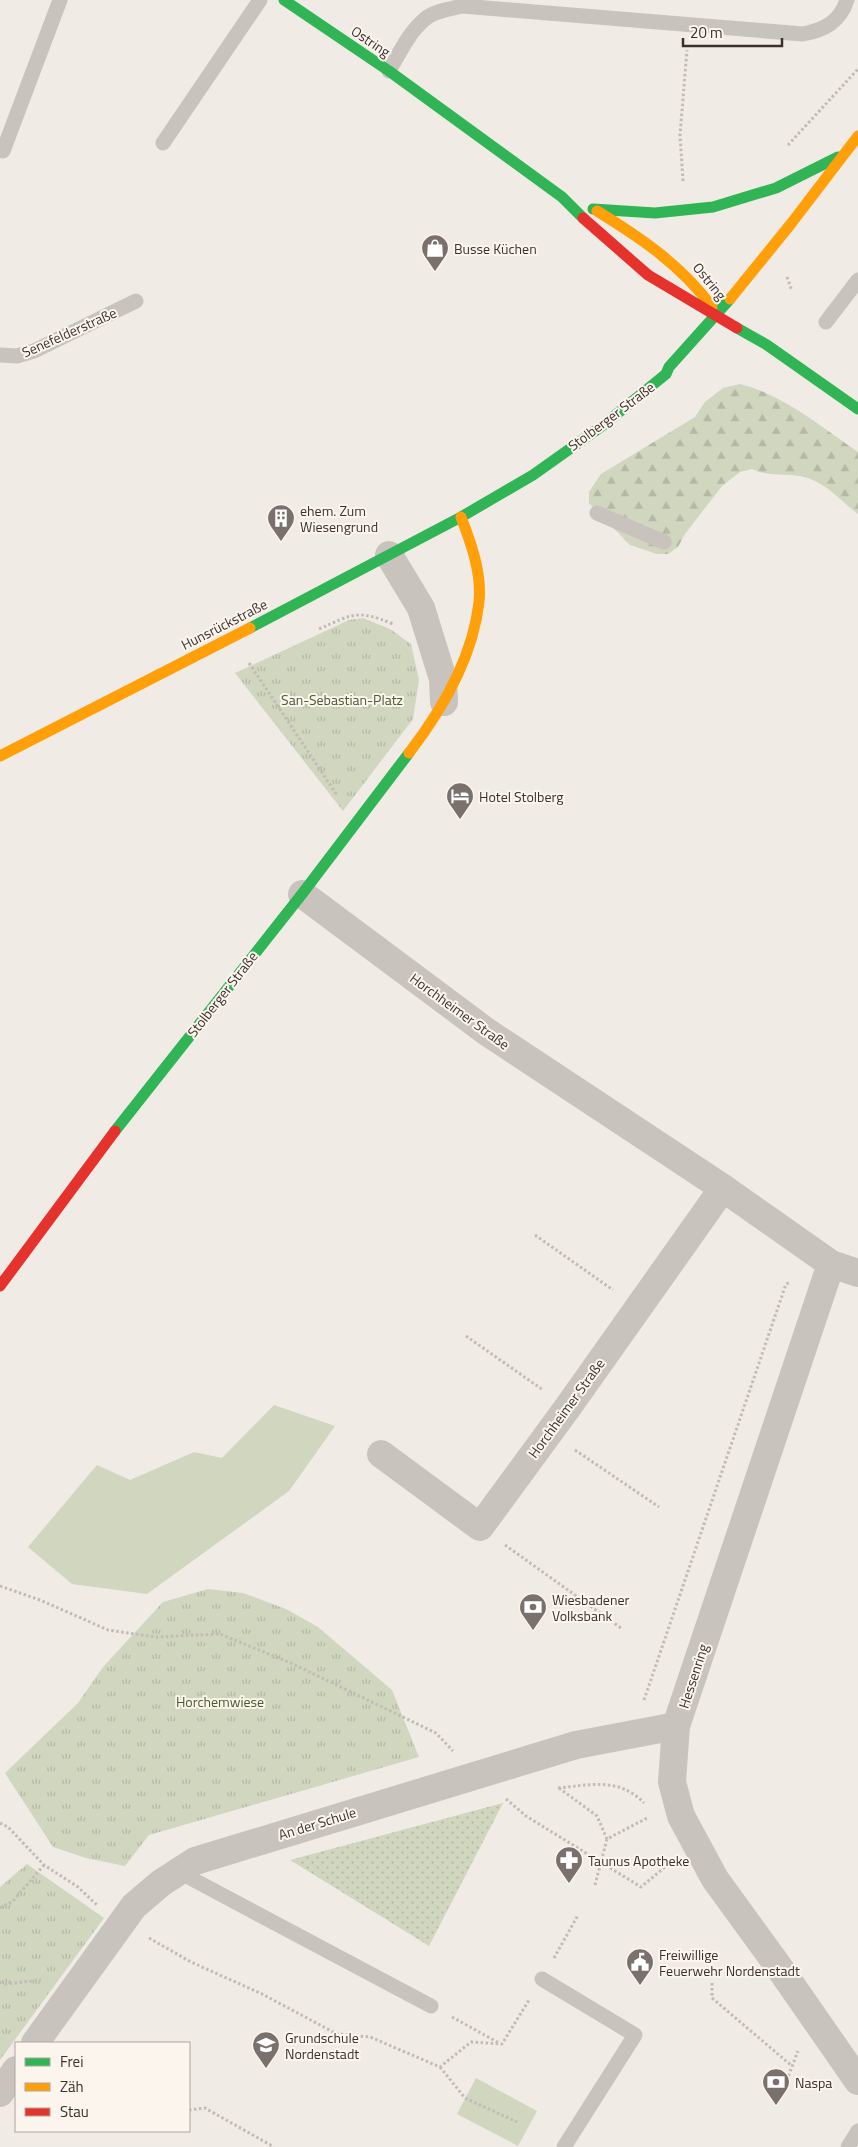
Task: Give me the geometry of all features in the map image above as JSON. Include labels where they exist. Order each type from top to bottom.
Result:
[{"type":"street","name":"Ostring","points":[[284,0],[389,71],[562,197],[594,229],[648,275],[669,289],[718,315]]},
{"type":"street","name":"Stolberger Straße","points":[[0,1286],[89,1163],[302,894],[434,720],[462,664],[473,632],[479,601],[477,573],[472,547],[461,517],[533,475],[602,426],[666,374],[669,367],[718,315],[858,136]]},
{"type":"street","points":[[593,209],[655,213],[713,207],[776,188],[844,155]]},
{"type":"street","name":"Ostring","points":[[562,197],[593,209],[629,231],[684,271],[718,315]]},
{"type":"street","points":[[718,315],[790,360],[858,409]]},
{"type":"street","name":"Hunsrückstraße","points":[[0,756],[461,517]]},
{"type":"street","points":[[389,555],[421,608],[444,679],[444,702]]},
{"type":"street","name":"Horchheimer Straße","points":[[302,894],[487,1032],[723,1188],[831,1264]]},
{"type":"street","name":"Horchheimer Straße","points":[[480,1527],[568,1407],[723,1188]]},
{"type":"street","points":[[831,1264],[858,1273]]},
{"type":"street","name":"Hessenring","points":[[831,1264],[676,1726],[672,1782],[681,1816],[715,1879],[858,2081]]},
{"type":"street","points":[[381,1454],[480,1527]]},
{"type":"street","name":"An der Schule","points":[[36,2042],[134,1906],[161,1883],[195,1861],[576,1745],[676,1726]]},
{"type":"street","points":[[0,2093],[15,2071]]},
{"type":"lane","points":[[3,151],[60,0]]},
{"type":"lane","points":[[163,143],[260,0]]},
{"type":"lane","points":[[389,71],[411,34],[425,18],[462,6],[803,34],[822,30],[838,18],[847,0]]},
{"type":"lane","points":[[826,322],[858,280]]},
{"type":"lane","name":"Senefelderstraße","points":[[0,355],[17,356],[34,351],[136,301]]},
{"type":"lane","points":[[597,513],[664,542]]},
{"type":"lane","points":[[179,1872],[432,2006]]},
{"type":"lane","points":[[542,1979],[636,2035],[564,2147]]},
{"type":"lane","points":[[848,2147],[858,2131]]},
{"type":"path","points":[[684,186],[680,135],[690,24]]},
{"type":"path","points":[[782,151],[805,129],[858,69]]},
{"type":"path","points":[[316,630],[351,615],[371,615],[400,627]]},
{"type":"path","points":[[256,658],[248,662],[350,815],[358,821]]},
{"type":"path","points":[[535,1234],[638,1308]]},
{"type":"path","points":[[637,1705],[645,1700],[786,1284],[831,1264]]},
{"type":"path","points":[[466,1336],[568,1407]]},
{"type":"path","points":[[549,1432],[660,1506]]},
{"type":"path","points":[[480,1527],[621,1628]]},
{"type":"path","points":[[0,1586],[40,1600],[108,1630],[156,1637],[220,1634],[293,1664],[436,1733],[475,1775],[526,1816],[601,1861],[641,1888],[696,1842]]},
{"type":"path","points":[[544,1754],[558,1788],[597,1816],[607,1839],[595,1885]]},
{"type":"path","points":[[607,1839],[650,1817]]},
{"type":"path","points":[[0,1823],[8,1827],[44,1865],[78,1887],[119,1926],[161,1943],[191,1962],[262,1994],[337,2034],[370,2037],[440,2067],[465,2098],[517,2122]]},
{"type":"path","points":[[0,1908],[13,1900],[44,1865]]},
{"type":"path","points":[[554,1957],[578,1915]]},
{"type":"path","points":[[502,2044],[542,1979]]},
{"type":"path","points":[[0,1982],[5,1984],[42,1980],[71,1991]]},
{"type":"path","points":[[712,1984],[712,1998],[792,2066]]},
{"type":"path","points":[[432,2006],[502,2044]]},
{"type":"path","points":[[440,2067],[471,2042],[502,2044]]},
{"type":"path","points":[[782,2090],[800,2048]]},
{"type":"path","points":[[190,2110],[205,2108],[274,2147]]},
{"type":"green space","points":[[740,384],[756,389],[787,404],[858,452],[858,514],[828,489],[808,478],[759,472],[752,469],[740,472],[722,486],[685,534],[678,547],[668,554],[657,554],[630,545],[589,503],[589,492],[601,474],[695,417],[705,402],[723,388]]},
{"type":"green space","name":"San-Sebastian-Platz","points":[[363,618],[390,629],[411,644],[419,680],[413,719],[343,811],[235,673],[349,620]]},
{"type":"green space","points":[[274,1405],[335,1426],[289,1491],[147,1594],[72,1584],[28,1547],[97,1465],[130,1480],[194,1452],[222,1458]]},
{"type":"green space","name":"Horchemwiese","points":[[208,1589],[243,1593],[286,1609],[318,1627],[392,1690],[419,1757],[149,1835],[125,1866],[86,1858],[53,1847],[5,1773],[78,1703],[103,1667],[163,1602]]},
{"type":"green space","points":[[503,1803],[429,1946],[290,1860]]},
{"type":"green space","points":[[27,1864],[104,1918],[0,2060],[0,1887]]},
{"type":"green space","points":[[476,2078],[537,2111],[518,2146],[457,2114]]},
{"type":"traffic: fast","points":[[284,0],[389,71],[562,197],[583,218]]},
{"type":"traffic: fast","points":[[593,209],[655,213],[713,207],[776,188],[838,157]]},
{"type":"traffic: fast","points":[[250,628],[461,517],[533,475],[602,426],[666,374],[669,367],[730,299]]},
{"type":"traffic: fast","points":[[737,328],[767,345],[858,409]]},
{"type":"traffic: fast","points":[[115,1131],[302,894],[409,753]]},
{"type":"traffic: slow","points":[[730,299],[858,136]]},
{"type":"traffic: slow","points":[[597,211],[645,242],[674,265],[712,307]]},
{"type":"traffic: slow","points":[[409,753],[433,719],[454,682],[463,663],[476,623],[479,602],[479,580],[472,548],[461,517]]},
{"type":"traffic: slow","points":[[0,756],[250,628]]},
{"type":"traffic: jam","points":[[583,218],[648,275],[737,328]]},
{"type":"traffic: jam","points":[[0,1286],[115,1131]]},
{"type":"place","name":"Busse Küchen","points":[[435,272]]},
{"type":"place","name":"ehem. Zum Wiesengrund","points":[[281,542]]},
{"type":"place","name":"Hotel Stolberg","points":[[460,820]]},
{"type":"place","name":"Wiesbadener Volksbank","points":[[533,1631]]},
{"type":"place","name":"Taunus Apotheke","points":[[569,1884]]},
{"type":"place","name":"Freiwillige Feuerwehr Nordenstadt","points":[[640,1986]]},
{"type":"place","name":"Grundschule Nordenstadt","points":[[266,2069]]},
{"type":"place","name":"Naspa","points":[[776,2106]]}]
